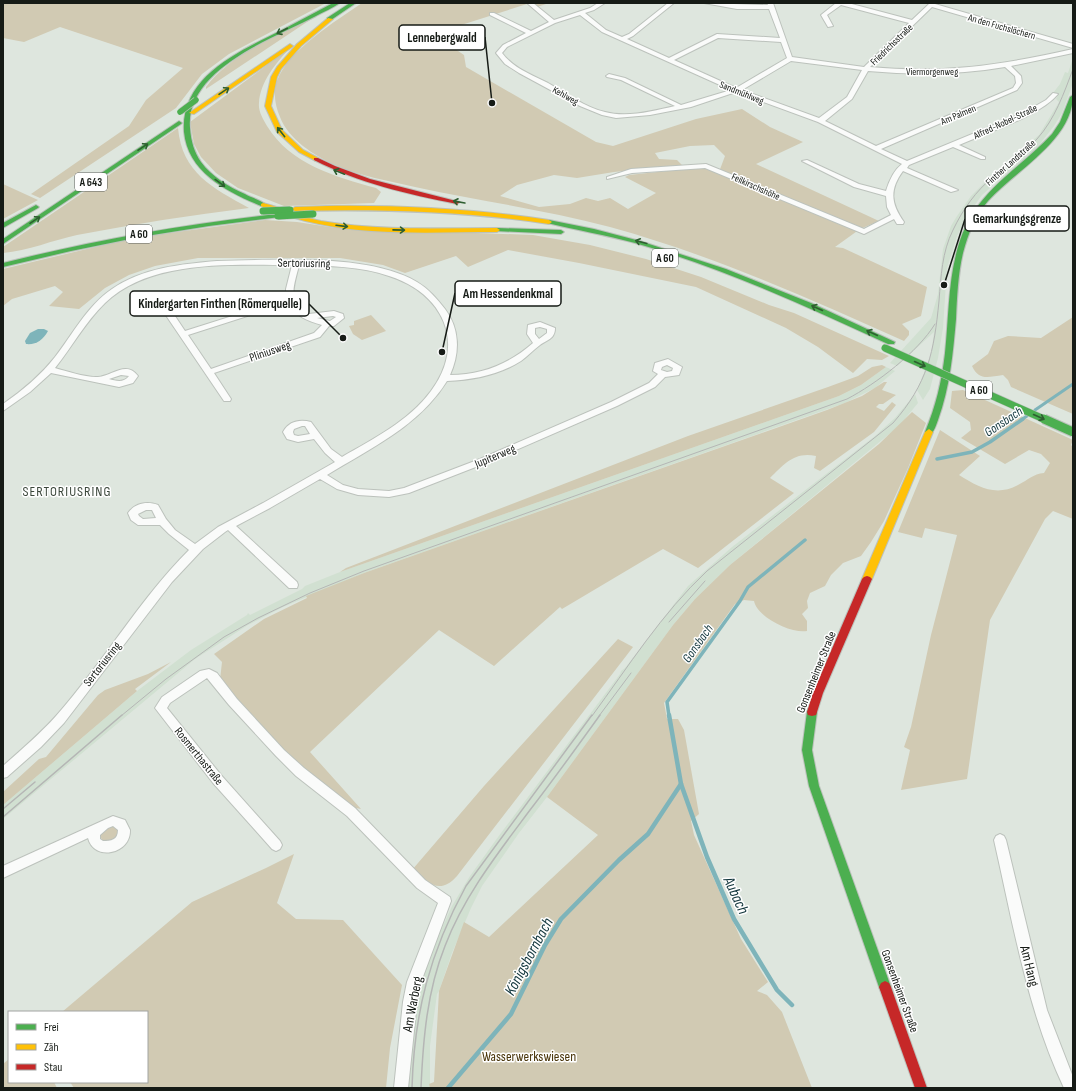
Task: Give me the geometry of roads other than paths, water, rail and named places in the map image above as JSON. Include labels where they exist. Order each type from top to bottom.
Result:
[{"type":"main road","name":"A 643","points":[[65,189],[339,3]]},
{"type":"main road","points":[[339,3],[242,52],[213,72],[204,82],[190,102],[185,123],[188,144],[201,165],[222,185],[253,202],[291,215],[320,222],[388,230],[506,229],[561,232]]},
{"type":"main road","name":"A 643","points":[[3,242],[354,3]]},
{"type":"main road","points":[[330,19],[291,54],[274,76],[270,86],[269,104],[272,117],[279,130],[290,142],[325,166],[358,179],[403,191],[510,212],[580,229]]},
{"type":"main road","name":"Finther Landstraße","points":[[944,386],[956,264],[961,244],[969,223],[982,204],[997,187],[1042,148],[1055,133],[1063,121],[1073,97]]},
{"type":"main road","points":[[3,226],[46,201]]},
{"type":"main road","name":"A 60","points":[[3,259],[61,244],[130,229],[193,219],[263,211],[354,208],[431,210],[492,215],[580,229],[660,248],[718,267],[773,289],[1073,432]]},
{"type":"main road","name":"A 60","points":[[3,265],[60,250],[136,234],[221,221],[278,216],[381,213],[432,215],[500,222],[561,232],[616,244],[717,274],[1073,423]]},
{"type":"main road","name":"Gonsenheimer Straße","points":[[921,1088],[814,786],[807,756],[807,737],[808,723],[818,693],[919,460],[933,424],[944,386]]},
{"type":"street","points":[[530,3],[553,22]]},
{"type":"street","name":"Kehlweg","points":[[602,3],[581,13],[553,22],[500,50],[499,53],[506,62],[589,108],[604,115],[619,116],[643,114],[716,98],[736,90],[790,59]]},
{"type":"street","points":[[623,39],[631,35],[671,3]]},
{"type":"street","points":[[707,3],[737,7],[771,5],[782,40],[790,59]]},
{"type":"street","points":[[830,26],[824,15],[841,3],[914,22]]},
{"type":"street","name":"Friedrichsstraße","points":[[820,121],[850,98],[867,67],[932,4]]},
{"type":"street","name":"An den Fuchslöchern","points":[[932,4],[1073,46]]},
{"type":"street","name":"Sandmühlweg","points":[[581,13],[601,29],[736,90],[820,121],[904,166]]},
{"type":"street","points":[[492,14],[531,33]]},
{"type":"street","points":[[670,60],[717,36],[782,40]]},
{"type":"street","name":"Viermorgenweg","points":[[790,59],[928,72],[1008,66],[1073,51]]},
{"type":"street","name":"Am Palmen","points":[[874,149],[1015,89],[1019,83],[1018,76],[1008,66]]},
{"type":"street","points":[[609,76],[623,79],[679,106]]},
{"type":"street","name":"Alfred-Nobel-Straße","points":[[904,166],[952,144],[1025,114],[1048,101],[1055,94]]},
{"type":"street","name":"Alfred-Nobel-Straße","points":[[952,144],[983,158]]},
{"type":"street","points":[[805,161],[843,181],[871,192],[889,194]]},
{"type":"street","name":"Feilkirschshöhe","points":[[609,178],[631,171],[706,166],[864,232],[895,216]]},
{"type":"street","points":[[900,222],[891,210],[889,194],[892,181],[904,166],[954,190]]},
{"type":"street","name":"Sertoriusring","points":[[3,408],[49,370],[90,312],[112,292],[126,284],[156,273],[190,265],[221,263],[296,263],[341,264],[372,268],[397,277],[424,291],[443,309],[453,332],[453,351],[444,378],[418,411],[397,429],[320,475],[212,535],[196,550],[155,595],[66,712],[44,736],[3,773]]},
{"type":"street","points":[[296,263],[289,294],[290,300],[307,316],[327,324]]},
{"type":"street","points":[[183,334],[290,300]]},
{"type":"street","points":[[157,306],[166,310],[227,399]]},
{"type":"street","name":"Pliniusweg","points":[[209,372],[317,335],[327,324],[335,323],[340,318],[340,316],[334,313],[307,316]]},
{"type":"street","points":[[444,378],[467,378],[493,372],[528,352],[537,343]]},
{"type":"street","points":[[49,370],[99,380]]},
{"type":"street","name":"Jupiterweg","points":[[320,475],[340,487],[358,492],[389,494],[406,492],[483,461],[614,404],[652,385],[662,374]]},
{"type":"street","points":[[315,436],[328,451],[342,462]]},
{"type":"street","points":[[162,521],[172,532],[196,550]]},
{"type":"street","points":[[229,525],[293,586]]},
{"type":"street","name":"Rosmerthastraße","points":[[276,846],[217,779],[161,708],[166,700],[204,674],[209,673],[213,676],[246,718],[300,772],[350,812],[421,884],[445,901]]},
{"type":"street","points":[[3,872],[98,827]]},
{"type":"street","name":"Am Hang","points":[[1000,840],[1040,1010],[1061,1067],[1071,1088]]},
{"type":"street","name":"Am Warberg","points":[[401,1088],[409,1009],[414,982],[445,901]]},
{"type":"water","points":[[38,329],[48,331],[39,341],[33,344],[26,344],[25,341],[30,333]]},
{"type":"waterway","name":"Gonsbach","points":[[1035,410],[1073,384]]},
{"type":"waterway","name":"Gonsbach","points":[[1021,420],[1027,416]]},
{"type":"waterway","name":"Gonsbach","points":[[937,459],[972,452],[990,442],[1023,419]]},
{"type":"waterway","name":"Gonsbach","points":[[669,716],[667,702],[740,601],[748,587],[805,540]]},
{"type":"waterway","name":"Gonsbach","points":[[669,715],[681,784]]},
{"type":"waterway","name":"Königsbornbach","points":[[448,1088],[511,1014],[545,945],[561,919],[619,860],[648,834],[681,784]]},
{"type":"waterway","name":"Aubach","points":[[681,784],[707,857],[734,919],[777,990],[792,1005]]},
{"type":"tram line","points":[[592,716],[660,622],[707,571],[893,423],[905,408],[922,380],[935,336],[943,264],[949,238],[961,215],[981,188],[1027,149],[1049,123],[1058,106],[1073,69]]},
{"type":"tram line","points":[[121,716],[166,679],[224,637],[258,618],[310,593],[364,571],[847,399],[871,385],[896,366],[928,335],[935,324]]},
{"type":"tram line","points":[[669,622],[705,581]]},
{"type":"tram line","points":[[599,716],[631,673]]},
{"type":"tram line","points":[[3,817],[122,715]]},
{"type":"tram line","points":[[412,1088],[413,1060],[420,1009],[434,959],[453,911],[466,886],[592,715]]},
{"type":"tram line","points":[[421,1088],[423,1052],[430,998],[439,963],[453,928],[472,892],[494,859],[600,715]]},
{"type":"tram line","points":[[3,809],[35,782]]},
{"type":"place","name":"Lennebergwald","points":[[492,103]]},
{"type":"place","name":"Gemarkungsgrenze","points":[[944,285]]},
{"type":"place","name":"Kindergarten Finthen (Römerquelle)","points":[[343,338]]},
{"type":"place","name":"Am Hessendenkmal","points":[[442,352]]},
{"type":"district","name":"SERTORIUSRING","points":[[67,491]]},
{"type":"park label","name":"Wasserwerkswiesen","points":[[529,1056]]}]
